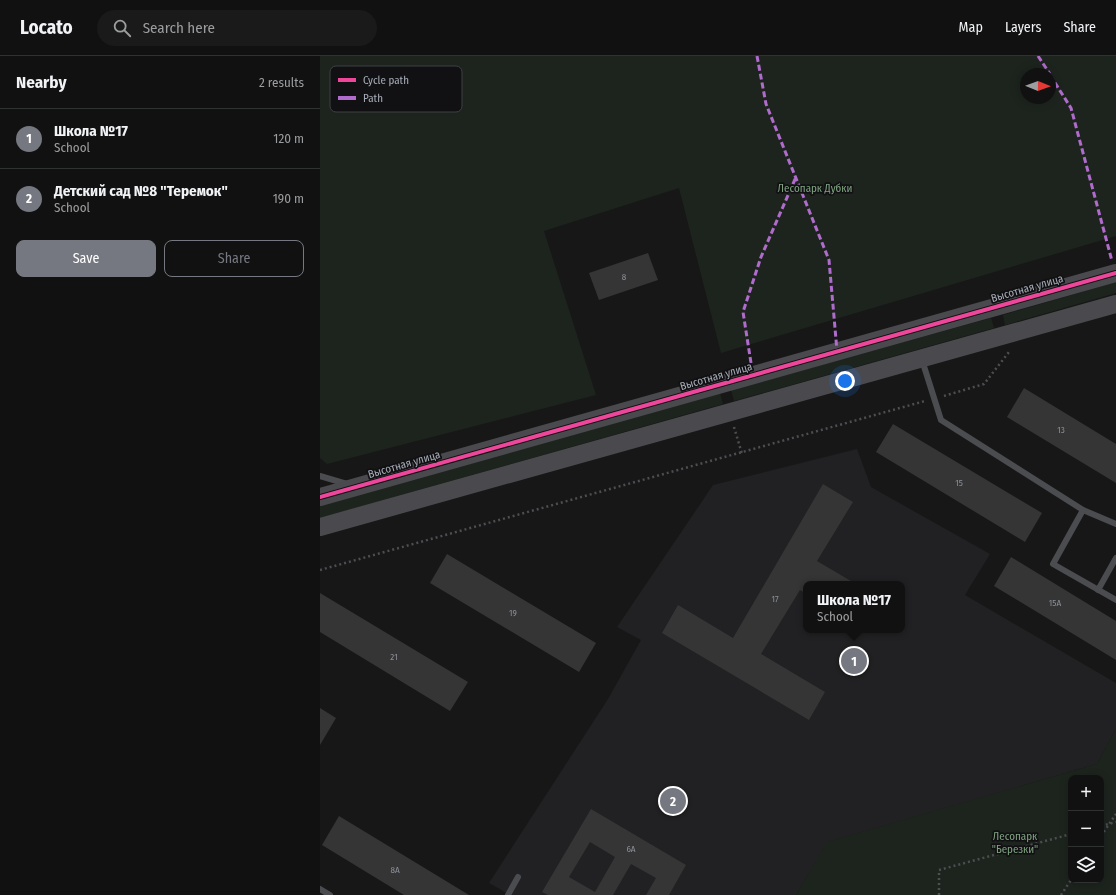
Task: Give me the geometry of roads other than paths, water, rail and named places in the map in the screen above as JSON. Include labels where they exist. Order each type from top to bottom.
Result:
[{"type":"street","name":"Высотная улица","points":[[320,497],[1116,273]]},
{"type":"street","points":[[320,527],[1116,304]]},
{"type":"lane","points":[[921,358],[941,420],[1082,510],[1116,524]]},
{"type":"lane","points":[[320,476],[356,487]]},
{"type":"lane","points":[[1082,510],[1053,564],[1116,600]]},
{"type":"lane","points":[[1098,590],[1116,558]]},
{"type":"lane","points":[[508,895],[518,877]]},
{"type":"lane","points":[[320,889],[330,895]]},
{"type":"place","name":"Школа №17","points":[[854,661]]},
{"type":"place","name":"Детский сад №8 \"Теремок\"","points":[[673,801]]},
{"type":"park label","name":"Лесопарк Дубки","points":[[815,188]]},
{"type":"park label","name":"Лесопарк \"Березки\"","points":[[1015,842]]}]
